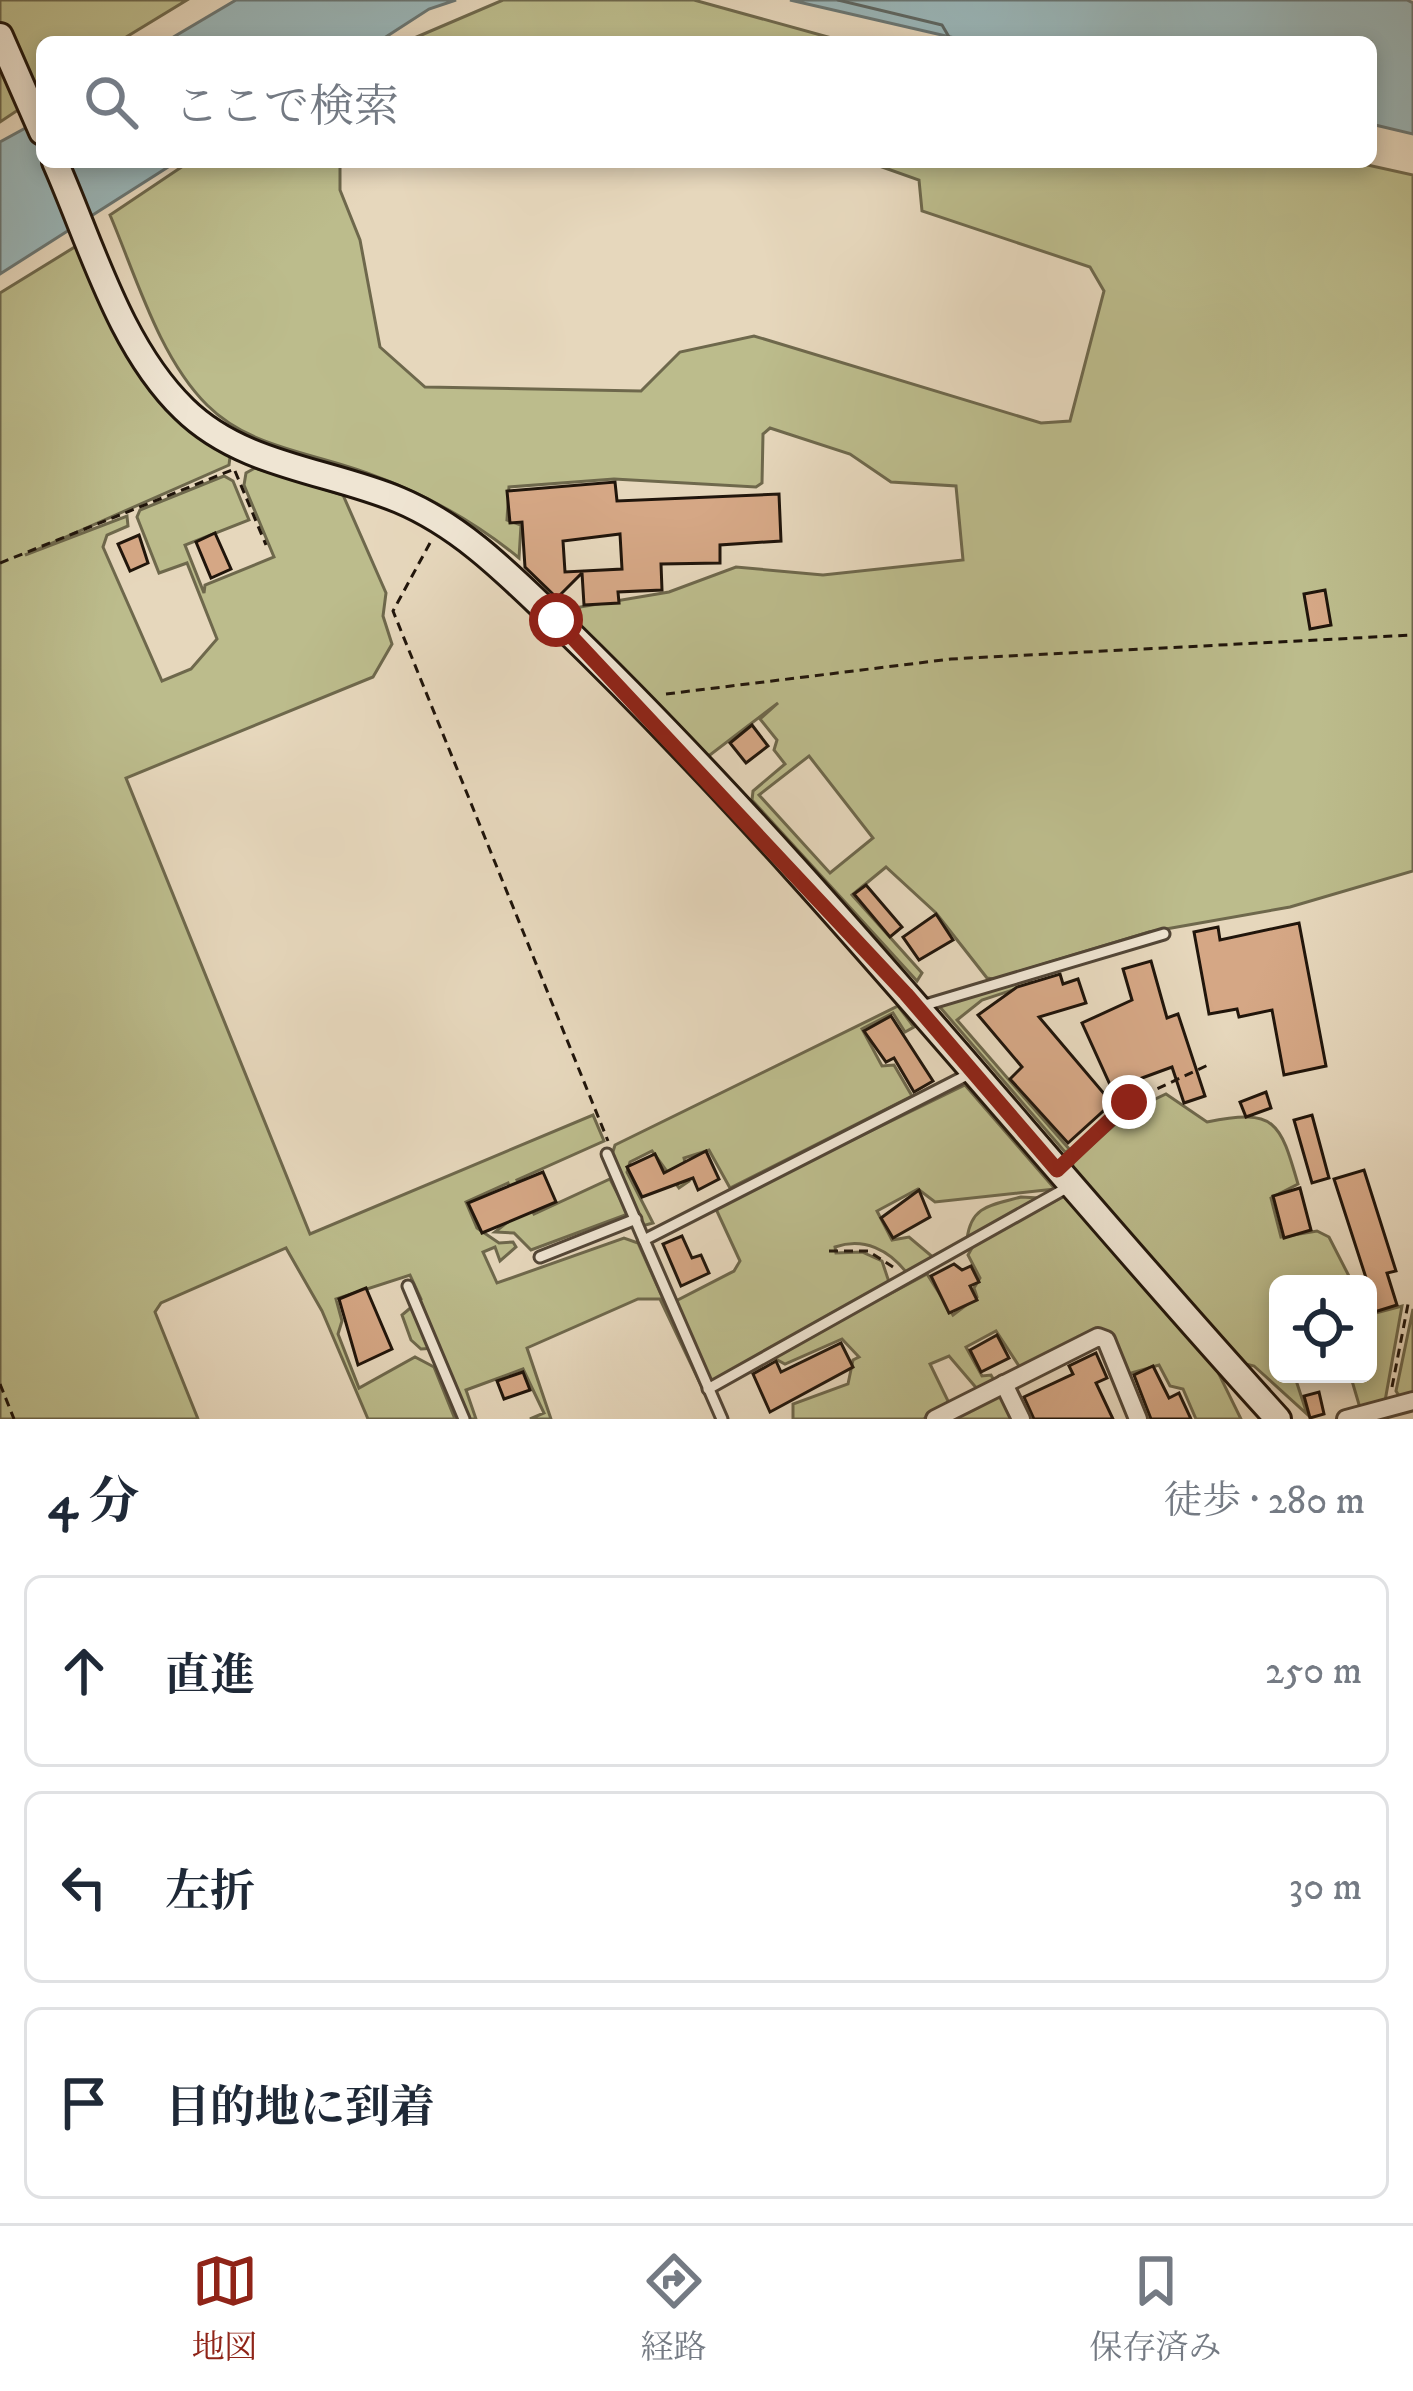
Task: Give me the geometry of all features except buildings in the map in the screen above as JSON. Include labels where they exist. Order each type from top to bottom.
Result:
[{"type":"street","points":[[0,36],[36,118]]},
{"type":"street","points":[[58,168],[146,360],[183,408],[220,437],[255,454],[394,498],[444,522],[528,593],[634,698],[917,1007],[1277,1419]]},
{"type":"street","points":[[934,1419],[1098,1337],[1106,1340],[1138,1419]]},
{"type":"street","points":[[1004,1384],[1021,1419]]},
{"type":"street","points":[[1346,1419],[1413,1401]]},
{"type":"lane","points":[[917,1007],[1164,934]]},
{"type":"lane","points":[[644,1240],[973,1072]]},
{"type":"lane","points":[[608,1154],[722,1419]]},
{"type":"lane","points":[[709,1389],[900,1282],[1064,1178]]},
{"type":"lane","points":[[540,1257],[635,1219]]},
{"type":"lane","points":[[408,1286],[464,1419]]},
{"type":"path","points":[[0,563],[234,470],[255,454]]},
{"type":"path","points":[[234,470],[266,545]]},
{"type":"path","points":[[444,522],[396,597],[393,610],[608,1139],[608,1154]]},
{"type":"path","points":[[634,698],[951,659],[1413,635]]},
{"type":"path","points":[[1064,1178],[1129,1102],[1208,1065]]},
{"type":"path","points":[[829,1251],[858,1250],[884,1257],[900,1282]]},
{"type":"path","points":[[1392,1407],[1409,1299]]},
{"type":"path","points":[[0,1384],[14,1419]]},
{"type":"green space","points":[[0,0],[187,0],[128,36],[36,36],[36,98],[0,122]]},
{"type":"green space","points":[[503,0],[694,0],[824,36],[419,36]]},
{"type":"green space","points":[[1377,167],[1413,175],[1413,871],[1290,907],[1149,932],[994,979],[987,978],[936,913],[886,867],[852,895],[922,973],[917,981],[752,800],[753,791],[785,764],[774,750],[777,740],[760,719],[778,703],[706,758],[574,623],[580,607],[669,592],[736,567],[823,575],[963,560],[956,486],[891,482],[850,454],[770,428],[763,434],[762,483],[756,487],[614,479],[509,487],[507,520],[521,525],[519,558],[465,520],[408,489],[242,431],[190,386],[150,315],[110,215],[180,168],[340,168],[340,190],[360,240],[380,347],[425,387],[641,391],[680,352],[754,336],[1041,423],[1070,421],[1104,291],[1090,267],[922,211],[919,180],[885,168]],"holes":[[[809,756],[873,838],[830,873],[759,795]]]},
{"type":"green space","points":[[78,245],[136,364],[175,412],[230,457],[229,465],[25,555],[127,516],[128,526],[107,535],[103,547],[162,681],[191,669],[217,639],[187,563],[159,573],[137,517],[140,510],[224,476],[233,481],[249,520],[185,545],[204,593],[205,585],[274,557],[244,485],[246,473],[255,468],[343,495],[386,593],[383,616],[392,644],[373,677],[126,778],[310,1234],[593,1115],[604,1141],[517,1180],[534,1214],[610,1179],[628,1214],[531,1250],[514,1233],[495,1232],[519,1213],[508,1183],[466,1202],[477,1228],[499,1243],[513,1242],[516,1247],[500,1261],[495,1247],[483,1252],[497,1283],[624,1238],[638,1243],[717,1419],[660,1299],[638,1299],[527,1348],[551,1419],[530,1419],[544,1413],[523,1369],[466,1390],[476,1419],[470,1419],[437,1348],[421,1349],[411,1340],[402,1315],[421,1299],[410,1275],[336,1299],[342,1321],[338,1334],[359,1388],[415,1357],[434,1367],[455,1419],[368,1419],[322,1311],[286,1248],[161,1303],[155,1312],[198,1419],[0,1419],[0,293]]},
{"type":"green space","points":[[1030,979],[1031,984],[982,1000],[957,1020],[1070,1150],[1065,1152],[939,1006]]},
{"type":"green space","points":[[898,1006],[914,1027],[905,1032],[893,1013],[862,1029],[882,1066],[894,1065],[912,1096],[730,1188],[709,1150],[684,1158],[689,1181],[679,1188],[652,1151],[630,1162],[627,1172],[653,1223],[642,1226],[612,1155],[615,1145]]},
{"type":"green space","points":[[965,1085],[1055,1189],[935,1202],[918,1189],[877,1211],[892,1240],[909,1237],[934,1258],[907,1273],[884,1252],[866,1245],[846,1244],[835,1247],[836,1253],[862,1252],[882,1261],[889,1282],[878,1289],[886,1296],[927,1274],[953,1315],[977,1297],[974,1288],[980,1278],[968,1255],[973,1246],[1064,1196],[1215,1366],[1241,1419],[1196,1419],[1183,1389],[1170,1386],[1159,1365],[1128,1374],[1109,1337],[1021,1369],[996,1331],[966,1347],[982,1376],[991,1375],[995,1382],[979,1391],[949,1356],[930,1364],[950,1405],[923,1419],[793,1419],[793,1404],[848,1384],[853,1360],[859,1357],[842,1339],[785,1364],[766,1354],[710,1382],[674,1302],[734,1271],[740,1261],[715,1207]]},
{"type":"green space","points":[[1166,1094],[1207,1122],[1261,1119],[1272,1124],[1286,1146],[1298,1184],[1271,1198],[1281,1237],[1317,1231],[1329,1237],[1348,1275],[1269,1275],[1269,1380],[1254,1366],[1242,1363],[1072,1174],[1073,1162],[1130,1111]]},
{"type":"green space","points":[[1021,1197],[1039,1198],[967,1239],[978,1213]]},
{"type":"green space","points":[[1402,1306],[1385,1401],[1360,1408],[1353,1383],[1377,1383],[1377,1313]]},
{"type":"green space","points":[[1413,1309],[1413,1395],[1401,1399],[1396,1391]]},
{"type":"green space","points":[[1273,1383],[1297,1383],[1307,1414]]},
{"type":"green space","points":[[1000,1394],[1015,1419],[949,1419]]},
{"type":"water","points":[[236,0],[456,0],[429,9],[387,36],[175,36]]},
{"type":"water","points":[[790,0],[1407,0],[1413,3],[1413,134],[1377,125],[1377,36],[946,36]]},
{"type":"water","points":[[36,122],[36,168],[167,168],[0,274],[0,142]]},
{"type":"route","points":[[556,620],[634,698],[906,994],[1057,1170],[1129,1102]]}]
